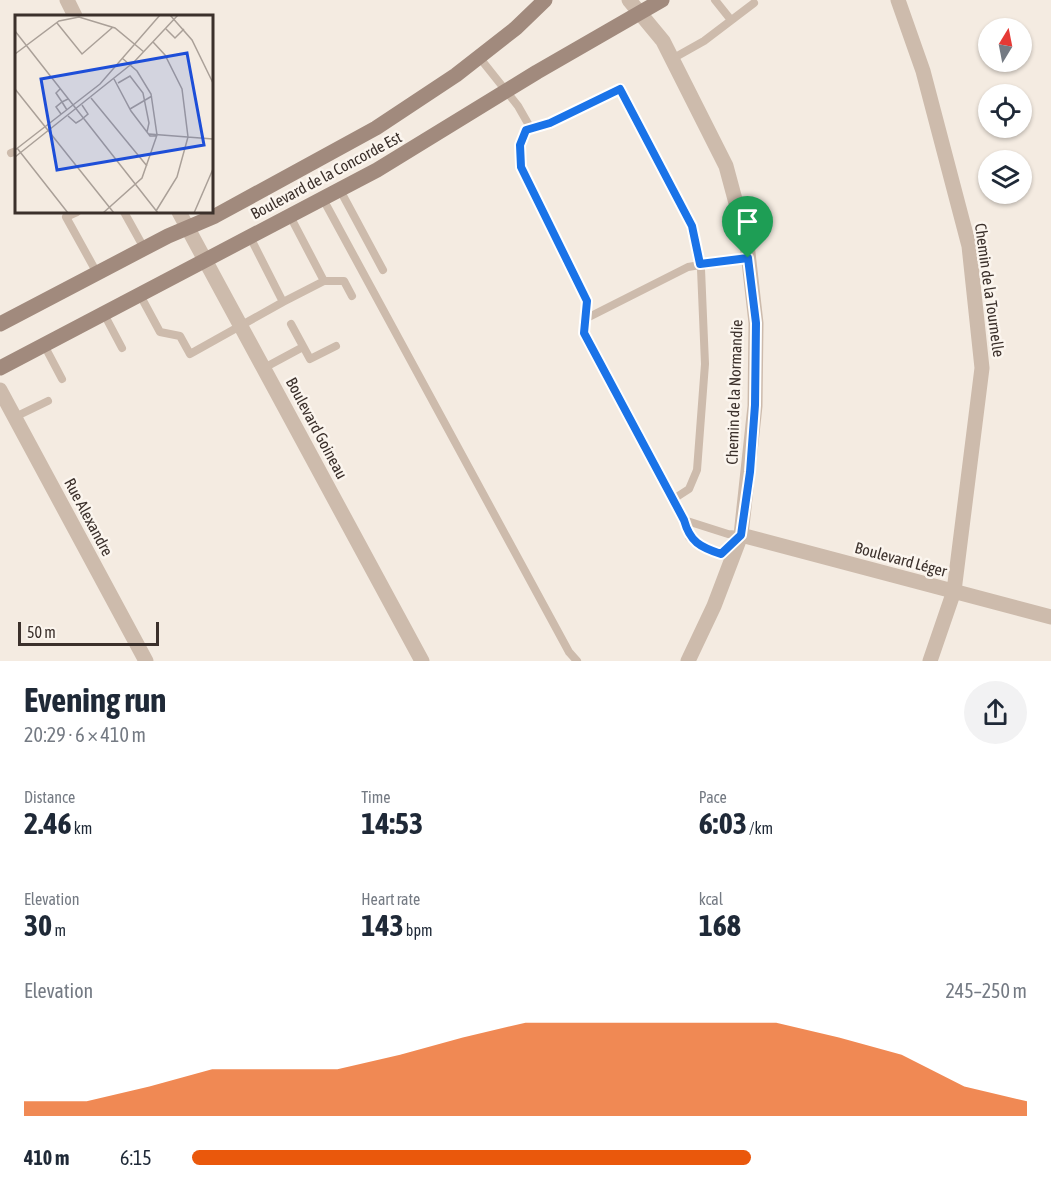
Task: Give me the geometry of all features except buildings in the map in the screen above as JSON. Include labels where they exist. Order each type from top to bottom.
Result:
[{"type":"street","points":[[67,0],[74,15]]},
{"type":"street","name":"Boulevard de la Concorde Est","points":[[0,324],[144,248],[215,216],[362,136],[427,96],[479,57],[545,0]]},
{"type":"street","name":"Chemin de la Normandie","points":[[629,0],[641,13],[672,58],[726,166],[748,258],[756,323],[755,405],[741,535],[714,606],[688,661]]},
{"type":"street","name":"Boulevard de la Concorde Est","points":[[0,368],[340,190],[408,152],[662,0]]},
{"type":"street","name":"Chemin de la Tournelle","points":[[898,0],[922,71],[969,246],[982,368],[954,591],[930,661]]},
{"type":"street","name":"Boulevard Goineau","points":[[181,213],[422,661]]},
{"type":"street","name":"Rue Alexandre","points":[[0,390],[146,661]]},
{"type":"street","name":"Boulevard Léger","points":[[741,535],[1051,617]]},
{"type":"lane","points":[[715,0],[731,20]]},
{"type":"lane","points":[[672,58],[704,41],[754,3]]},
{"type":"lane","points":[[479,57],[518,106],[530,127]]},
{"type":"lane","points":[[672,500],[689,489],[697,470],[705,364],[700,264],[692,226],[620,89],[550,123],[530,127],[521,138],[519,154],[521,167],[587,301],[584,333],[672,500],[684,520],[693,542],[721,554],[741,535]]},
{"type":"lane","points":[[340,190],[383,270]]},
{"type":"lane","points":[[323,199],[569,652],[578,661]]},
{"type":"lane","points":[[75,213],[66,217],[97,273]]},
{"type":"lane","points":[[125,213],[144,248]]},
{"type":"lane","points":[[290,216],[324,281]]},
{"type":"lane","points":[[250,237],[283,302]]},
{"type":"lane","points":[[585,319],[675,272],[700,264],[748,258]]},
{"type":"lane","points":[[140,295],[160,332],[180,336],[190,354],[324,281],[344,281],[352,296]]},
{"type":"lane","points":[[104,314],[122,348]]},
{"type":"lane","points":[[291,324],[310,359],[336,346]]},
{"type":"lane","points":[[44,345],[62,379]]},
{"type":"lane","points":[[264,368],[303,347]]},
{"type":"lane","points":[[15,417],[48,401]]},
{"type":"lane","points":[[684,520],[728,534],[741,535]]},
{"type":"route","points":[[620,89],[692,226],[700,264],[748,258],[756,323],[755,405],[750,472],[741,535],[721,554],[698,545],[689,537],[684,520],[584,333],[587,301],[523,173],[519,154],[523,133],[530,127],[550,123],[620,89]]}]
